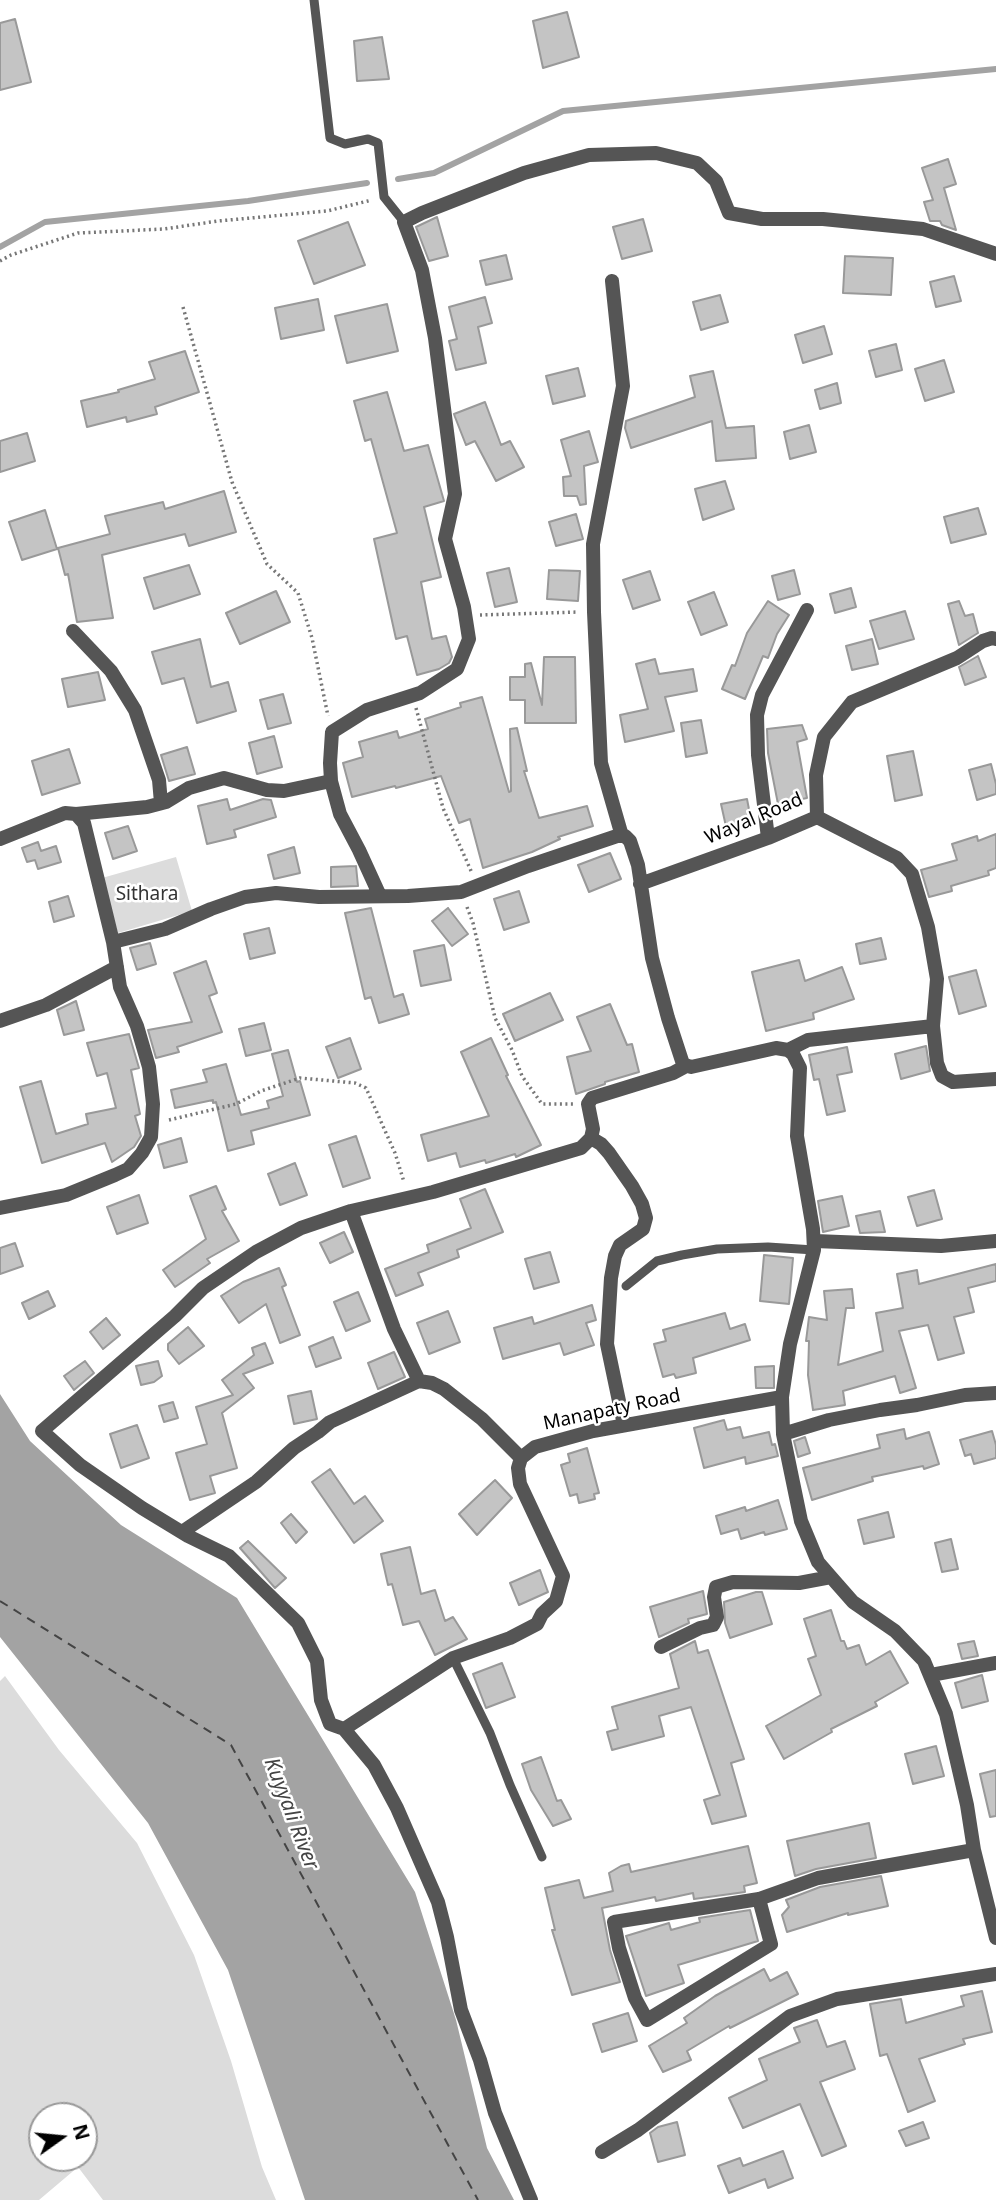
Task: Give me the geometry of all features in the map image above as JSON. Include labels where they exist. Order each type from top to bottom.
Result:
[{"type":"street","points":[[380,896],[340,814],[331,782],[332,732],[367,710],[413,696],[457,669],[469,639],[445,539],[455,494],[435,338],[422,270],[404,222],[524,173],[589,155],[656,153],[697,163],[716,181],[729,213],[762,219],[822,219],[923,229],[996,254]]},
{"type":"street","points":[[612,281],[623,386],[593,544],[601,763],[622,836],[630,841],[638,865],[652,958],[679,1054],[686,1066]]},
{"type":"street","points":[[768,838],[758,755],[757,715],[762,695],[807,610]]},
{"type":"street","points":[[73,631],[111,671],[135,710],[159,780],[162,803]]},
{"type":"street","name":"Wayal Road","points":[[640,884],[768,838],[817,817],[816,775],[824,737],[852,702],[957,658],[983,641],[996,639]]},
{"type":"street","points":[[0,839],[65,813],[147,807],[162,803],[189,788],[224,778],[267,790],[284,791],[331,782]]},
{"type":"street","points":[[0,1209],[66,1195],[128,1169],[142,1153],[150,1137],[153,1104],[149,1067],[137,1026],[120,987],[113,942],[84,823],[76,814]]},
{"type":"street","points":[[817,817],[897,858],[912,874],[928,927],[937,979],[933,1026],[937,1063],[942,1076],[953,1082],[996,1079]]},
{"type":"street","points":[[113,942],[165,929],[245,897],[276,893],[319,897],[461,892],[577,849],[622,836]]},
{"type":"street","points":[[0,1021],[46,1005],[117,967]]},
{"type":"street","points":[[531,2200],[495,2113],[480,2060],[461,2010],[438,1902],[374,1765],[344,1729],[330,1724],[321,1700],[317,1661],[298,1623],[229,1556],[142,1508],[80,1465],[42,1431],[175,1316],[203,1288],[256,1252],[300,1228],[351,1211],[408,1198],[581,1148],[592,1138],[588,1104],[592,1098],[673,1073],[686,1066],[765,1049],[788,1050],[808,1040],[933,1026]]},
{"type":"street","points":[[788,1050],[800,1068],[797,1136],[815,1246],[790,1344],[782,1397],[783,1434],[801,1521],[818,1562],[831,1577],[853,1602],[895,1631],[924,1661],[946,1714],[967,1805],[974,1850],[996,1938]]},
{"type":"street","points":[[592,1138],[601,1144],[632,1186],[646,1218],[643,1228],[620,1245],[611,1278],[607,1344],[624,1425]]},
{"type":"street","points":[[351,1211],[394,1329],[418,1381]]},
{"type":"street","points":[[815,1246],[941,1246],[996,1241]]},
{"type":"street","points":[[182,1532],[256,1482],[293,1448],[330,1422],[418,1381],[432,1383],[444,1389],[482,1419],[521,1458],[518,1468],[520,1484],[563,1576],[556,1601],[542,1614],[537,1624],[510,1638],[453,1658],[344,1729]]},
{"type":"street","points":[[783,1434],[829,1420],[880,1410],[965,1395],[996,1393]]},
{"type":"street","name":"Manapaty Road","points":[[521,1458],[536,1447],[558,1439],[782,1397]]},
{"type":"street","points":[[661,1647],[700,1628],[713,1625],[717,1616],[714,1597],[716,1587],[733,1582],[799,1583],[831,1577]]},
{"type":"street","points":[[930,1675],[996,1663]]},
{"type":"street","points":[[759,1899],[771,1944],[647,2020],[635,1998],[619,1948],[614,1922],[759,1899],[818,1878],[974,1850]]},
{"type":"street","points":[[603,2152],[638,2130],[790,2016],[836,1998],[996,1974]]},
{"type":"lane","points":[[314,0],[330,138],[345,145],[368,139],[378,144],[384,197],[404,222]]},
{"type":"lane","points":[[625,1286],[657,1261],[682,1255],[730,1248],[815,1246]]},
{"type":"lane","points":[[453,1658],[490,1733],[542,1857]]},
{"type":"path","points":[[0,261],[78,233],[164,229],[327,211],[384,197]]},
{"type":"path","points":[[183,307],[232,482],[267,564],[298,593],[312,638],[332,732]]},
{"type":"path","points":[[464,614],[594,612]]},
{"type":"path","points":[[413,696],[443,808],[476,885]]},
{"type":"path","points":[[461,892],[473,923],[495,1018],[522,1076],[542,1104],[588,1104]]},
{"type":"path","points":[[152,1126],[236,1104],[261,1091],[300,1079],[355,1083],[366,1088],[395,1153],[408,1198]]},
{"type":"green space","name":"Sithara","points":[[176,857],[192,911],[118,933],[102,878]]},
{"type":"green space","points":[[5,1676],[59,1750],[137,1843],[194,1955],[231,2061],[262,2167],[276,2200],[103,2200],[82,2172],[98,2172],[98,2102],[28,2102],[28,2172],[72,2172],[39,2200],[0,2200],[0,1681]]},
{"type":"water","name":"Kuyyali River","points":[[0,1394],[30,1441],[121,1525],[237,1598],[415,1892],[456,2020],[487,2148],[514,2200],[305,2200],[228,1970],[148,1823],[0,1637]]},
{"type":"building","points":[[567,12],[579,57],[543,68],[533,21]]},
{"type":"building","points":[[15,19],[31,82],[0,90],[0,23]]},
{"type":"building","points":[[382,37],[389,79],[357,81],[354,41]]},
{"type":"building","points":[[948,159],[956,184],[944,188],[956,230],[942,225],[940,221],[930,221],[924,202],[933,200],[922,168]]},
{"type":"building","points":[[437,217],[448,256],[429,261],[416,227]]},
{"type":"building","points":[[643,219],[652,251],[622,259],[613,227]]},
{"type":"building","points":[[348,222],[365,265],[314,284],[298,241]]},
{"type":"building","points":[[506,255],[512,279],[486,285],[480,261]]},
{"type":"building","points":[[845,256],[893,258],[891,295],[843,293]]},
{"type":"building","points":[[954,276],[961,301],[936,307],[930,282]]},
{"type":"building","points":[[720,295],[728,322],[701,330],[693,302]]},
{"type":"building","points":[[485,297],[492,323],[478,327],[486,363],[456,370],[449,341],[457,339],[449,307]]},
{"type":"building","points":[[318,299],[324,330],[281,339],[275,308]]},
{"type":"building","points":[[387,304],[398,351],[347,363],[335,316]]},
{"type":"building","points":[[824,326],[832,354],[803,363],[795,335]]},
{"type":"building","points":[[896,344],[902,370],[876,377],[869,351]]},
{"type":"building","points":[[185,351],[199,392],[155,407],[157,414],[127,422],[126,417],[87,427],[81,401],[119,392],[118,390],[155,379],[149,362]]},
{"type":"building","points":[[944,360],[954,392],[925,401],[915,369]]},
{"type":"building","points":[[578,368],[585,396],[553,404],[546,376]]},
{"type":"building","points":[[713,371],[726,428],[754,426],[756,458],[716,461],[712,421],[631,448],[625,428],[626,421],[695,397],[690,376]]},
{"type":"building","points":[[837,383],[841,403],[820,409],[815,390]]},
{"type":"building","points":[[387,392],[404,451],[428,445],[444,501],[424,507],[441,577],[421,582],[432,639],[446,636],[452,657],[449,663],[439,669],[417,675],[407,636],[396,639],[374,539],[397,533],[371,439],[365,441],[354,401]]},
{"type":"building","points":[[485,402],[501,445],[510,441],[524,467],[496,481],[475,441],[466,445],[454,414]]},
{"type":"building","points":[[809,425],[816,452],[790,459],[784,432]]},
{"type":"building","points":[[589,431],[598,462],[584,466],[586,504],[580,505],[577,496],[564,496],[563,477],[571,476],[561,440]]},
{"type":"building","points":[[27,433],[35,461],[0,472],[0,441]]},
{"type":"building","points":[[725,481],[734,509],[703,520],[695,489]]},
{"type":"building","points":[[224,491],[236,532],[189,546],[185,534],[102,555],[113,618],[77,622],[68,574],[65,575],[58,548],[110,534],[105,516],[163,502],[165,509]]},
{"type":"building","points":[[978,508],[986,534],[951,543],[944,517]]},
{"type":"building","points":[[45,510],[57,549],[22,560],[9,522]]},
{"type":"building","points":[[576,514],[583,539],[556,546],[549,522]]},
{"type":"building","points":[[189,565],[200,594],[154,609],[144,578]]},
{"type":"building","points":[[509,568],[517,602],[495,607],[487,573]]},
{"type":"building","points":[[549,570],[580,571],[578,601],[547,599]]},
{"type":"building","points":[[794,570],[800,594],[778,600],[772,576]]},
{"type":"building","points":[[650,571],[660,600],[633,609],[623,580]]},
{"type":"building","points":[[851,588],[856,607],[835,613],[830,594]]},
{"type":"building","points":[[276,591],[290,622],[240,644],[226,613]]},
{"type":"building","points":[[714,592],[727,625],[701,635],[688,602]]},
{"type":"building","points":[[768,601],[789,615],[777,634],[768,658],[763,656],[745,699],[722,689],[732,665],[735,666],[747,633]]},
{"type":"building","points":[[959,601],[965,616],[973,614],[978,633],[959,645],[948,604]]},
{"type":"building","points":[[905,611],[914,639],[879,649],[870,621]]},
{"type":"building","points":[[200,639],[211,687],[228,682],[236,711],[197,723],[184,678],[162,684],[152,652]]},
{"type":"building","points":[[872,639],[878,664],[852,670],[846,646]]},
{"type":"building","points":[[978,656],[986,677],[965,685],[959,667]]},
{"type":"building","points":[[544,657],[575,657],[576,723],[525,723],[525,700],[510,700],[510,677],[525,677],[525,664],[531,663],[542,705]]},
{"type":"building","points":[[655,659],[659,674],[693,669],[697,691],[665,697],[674,731],[625,742],[620,715],[648,709],[636,664]]},
{"type":"building","points":[[98,672],[105,700],[68,707],[62,679]]},
{"type":"building","points":[[283,694],[291,723],[268,729],[260,700]]},
{"type":"building","points":[[482,697],[509,792],[510,729],[517,728],[527,771],[524,771],[539,818],[587,806],[593,826],[558,837],[560,839],[532,852],[483,868],[470,819],[459,823],[441,776],[352,797],[343,763],[363,757],[359,742],[397,731],[399,738],[428,729],[425,719],[461,707],[460,703]]},
{"type":"building","points":[[701,720],[707,753],[686,757],[681,723]]},
{"type":"building","points":[[802,725],[807,739],[797,742],[807,798],[778,804],[768,753],[767,729]]},
{"type":"building","points":[[274,736],[282,767],[257,774],[249,743]]},
{"type":"building","points":[[187,747],[195,774],[169,781],[161,755]]},
{"type":"building","points":[[69,749],[80,783],[42,795],[32,761]]},
{"type":"building","points":[[913,751],[922,795],[895,801],[887,756]]},
{"type":"building","points":[[991,764],[996,794],[977,800],[969,770]]},
{"type":"building","points":[[227,799],[230,810],[263,799],[271,800],[276,817],[234,830],[236,837],[207,844],[198,806]]},
{"type":"building","points":[[747,799],[752,825],[727,831],[721,804]]},
{"type":"building","points":[[128,826],[137,851],[113,859],[105,833]]},
{"type":"building","points":[[996,834],[996,868],[988,871],[989,875],[951,886],[952,891],[929,897],[921,870],[957,860],[952,844],[977,836],[978,841]]},
{"type":"building","points":[[38,842],[41,851],[56,846],[61,862],[38,869],[35,860],[27,862],[22,848]]},
{"type":"building","points":[[294,847],[300,873],[274,879],[268,855]]},
{"type":"building","points":[[610,853],[621,879],[589,892],[578,865]]},
{"type":"building","points":[[356,866],[358,886],[331,887],[331,867]]},
{"type":"building","points":[[519,891],[529,922],[504,930],[494,899]]},
{"type":"building","points":[[68,896],[74,916],[54,922],[49,902]]},
{"type":"building","points":[[371,908],[394,997],[403,994],[409,1014],[379,1023],[371,997],[365,999],[345,913]]},
{"type":"building","points":[[448,908],[468,934],[452,946],[432,921]]},
{"type":"building","points":[[269,928],[275,953],[250,959],[244,934]]},
{"type":"building","points":[[881,938],[886,959],[860,964],[856,944]]},
{"type":"building","points":[[150,943],[156,964],[137,970],[130,948]]},
{"type":"building","points":[[444,945],[451,980],[421,986],[414,951]]},
{"type":"building","points":[[799,960],[805,981],[842,967],[854,999],[813,1013],[814,1019],[766,1031],[752,972]]},
{"type":"building","points":[[206,961],[217,993],[209,996],[222,1032],[177,1047],[179,1052],[156,1058],[148,1030],[192,1022],[174,973]]},
{"type":"building","points":[[976,970],[986,1006],[959,1014],[949,977]]},
{"type":"building","points":[[550,993],[563,1020],[515,1041],[503,1014]]},
{"type":"building","points":[[76,1001],[84,1030],[64,1035],[57,1010]]},
{"type":"building","points":[[610,1004],[627,1045],[632,1044],[639,1072],[576,1094],[567,1057],[591,1051],[577,1017]]},
{"type":"building","points":[[264,1023],[271,1050],[246,1056],[239,1029]]},
{"type":"building","points":[[129,1034],[139,1068],[131,1070],[140,1114],[135,1116],[141,1136],[134,1147],[112,1162],[105,1143],[42,1163],[20,1087],[41,1081],[56,1134],[88,1124],[86,1114],[116,1108],[107,1073],[97,1076],[87,1043]]},
{"type":"building","points":[[350,1038],[361,1069],[338,1078],[326,1047]]},
{"type":"building","points":[[491,1038],[508,1075],[506,1076],[541,1145],[516,1157],[515,1154],[460,1167],[456,1153],[428,1161],[421,1135],[489,1116],[461,1052]]},
{"type":"building","points":[[926,1046],[930,1071],[901,1079],[895,1054]]},
{"type":"building","points":[[847,1047],[852,1072],[837,1075],[845,1111],[827,1115],[819,1079],[814,1080],[809,1055]]},
{"type":"building","points":[[288,1050],[310,1115],[251,1131],[254,1144],[228,1151],[216,1102],[213,1103],[213,1100],[175,1108],[171,1090],[207,1082],[203,1070],[226,1064],[241,1115],[269,1108],[267,1101],[283,1096],[272,1054]]},
{"type":"building","points":[[356,1136],[370,1178],[343,1187],[329,1145]]},
{"type":"building","points":[[181,1138],[187,1162],[164,1168],[158,1145]]},
{"type":"building","points":[[295,1163],[307,1195],[280,1205],[268,1174]]},
{"type":"building","points":[[216,1186],[226,1209],[222,1211],[239,1241],[207,1259],[210,1263],[175,1287],[163,1270],[206,1239],[190,1196]]},
{"type":"building","points":[[485,1189],[503,1232],[457,1250],[459,1257],[418,1273],[423,1285],[396,1296],[385,1269],[429,1252],[427,1245],[471,1228],[460,1199]]},
{"type":"building","points":[[934,1190],[942,1219],[917,1226],[908,1197]]},
{"type":"building","points":[[139,1195],[148,1223],[117,1234],[107,1207]]},
{"type":"building","points":[[842,1196],[849,1226],[823,1232],[818,1201]]},
{"type":"building","points":[[880,1211],[885,1232],[860,1233],[856,1216]]},
{"type":"building","points":[[344,1232],[353,1252],[330,1263],[320,1243]]},
{"type":"building","points":[[15,1243],[23,1266],[0,1274],[0,1248]]},
{"type":"building","points":[[550,1252],[559,1282],[534,1289],[525,1259]]},
{"type":"building","points":[[764,1255],[793,1258],[789,1304],[760,1301]]},
{"type":"building","points":[[996,1264],[996,1281],[968,1288],[974,1312],[954,1317],[964,1353],[938,1360],[928,1325],[899,1331],[916,1388],[900,1393],[895,1376],[843,1391],[845,1405],[813,1410],[808,1375],[809,1341],[806,1341],[809,1317],[827,1320],[824,1291],[852,1289],[854,1308],[846,1308],[838,1365],[883,1351],[876,1313],[903,1308],[897,1274],[917,1270],[919,1284]]},
{"type":"building","points":[[279,1268],[286,1285],[282,1287],[300,1335],[280,1343],[266,1304],[239,1323],[221,1296],[243,1282]]},
{"type":"building","points":[[48,1291],[55,1306],[29,1319],[22,1303]]},
{"type":"building","points":[[358,1292],[370,1321],[346,1331],[334,1302]]},
{"type":"building","points":[[592,1305],[596,1320],[586,1323],[594,1345],[564,1355],[560,1343],[503,1359],[494,1328],[532,1317],[534,1324]]},
{"type":"building","points":[[448,1311],[460,1342],[429,1354],[417,1323]]},
{"type":"building","points":[[725,1313],[730,1329],[745,1324],[750,1340],[693,1358],[696,1373],[676,1378],[674,1374],[663,1377],[654,1344],[666,1341],[663,1330]]},
{"type":"building","points":[[106,1318],[120,1335],[103,1349],[90,1332]]},
{"type":"building","points":[[188,1327],[204,1346],[179,1364],[168,1350],[168,1344]]},
{"type":"building","points":[[333,1337],[341,1358],[316,1367],[309,1347]]},
{"type":"building","points":[[265,1343],[273,1363],[243,1374],[254,1388],[222,1413],[237,1468],[210,1476],[215,1493],[190,1500],[176,1453],[207,1444],[196,1407],[233,1395],[222,1380],[254,1355],[252,1348]]},
{"type":"building","points":[[394,1352],[405,1377],[378,1389],[368,1363]]},
{"type":"building","points":[[85,1361],[94,1373],[74,1390],[64,1376]]},
{"type":"building","points":[[158,1361],[162,1376],[154,1382],[141,1385],[136,1366]]},
{"type":"building","points":[[774,1366],[774,1388],[756,1388],[755,1367]]},
{"type":"building","points":[[311,1391],[317,1419],[294,1424],[288,1396]]},
{"type":"building","points":[[173,1402],[178,1418],[164,1422],[159,1406]]},
{"type":"building","points":[[724,1420],[727,1430],[740,1427],[743,1438],[769,1432],[778,1456],[746,1464],[745,1457],[704,1468],[694,1428]]},
{"type":"building","points":[[137,1425],[149,1458],[121,1468],[110,1434]]},
{"type":"building","points":[[904,1429],[906,1439],[929,1432],[939,1464],[872,1477],[873,1481],[812,1500],[803,1468],[880,1448],[877,1435]]},
{"type":"building","points":[[992,1431],[996,1458],[974,1464],[971,1454],[965,1456],[960,1440]]},
{"type":"building","points":[[805,1437],[810,1453],[798,1457],[794,1441]]},
{"type":"building","points":[[587,1448],[599,1493],[594,1494],[595,1499],[579,1503],[577,1494],[570,1496],[561,1465],[570,1462],[568,1454]]},
{"type":"building","points":[[330,1469],[354,1504],[365,1496],[383,1521],[354,1543],[312,1482]]},
{"type":"building","points":[[495,1480],[512,1498],[477,1535],[459,1514]]},
{"type":"building","points":[[778,1500],[787,1529],[741,1539],[738,1529],[721,1534],[716,1516],[745,1507],[746,1511]]},
{"type":"building","points":[[888,1512],[894,1537],[864,1544],[858,1520]]},
{"type":"building","points":[[291,1514],[307,1532],[296,1543],[281,1523]]},
{"type":"building","points":[[951,1539],[958,1569],[942,1572],[935,1543]]},
{"type":"building","points":[[248,1541],[286,1578],[275,1588],[240,1548]]},
{"type":"building","points":[[410,1547],[421,1594],[435,1590],[445,1621],[453,1617],[467,1639],[435,1655],[419,1621],[403,1625],[392,1584],[388,1585],[381,1554]]},
{"type":"building","points":[[540,1570],[548,1592],[519,1605],[510,1583]]},
{"type":"building","points":[[703,1591],[707,1614],[688,1619],[689,1623],[659,1637],[650,1607]]},
{"type":"building","points":[[762,1592],[772,1624],[730,1638],[725,1623],[724,1602]]},
{"type":"building","points":[[831,1610],[841,1641],[844,1641],[847,1649],[859,1645],[866,1665],[890,1651],[908,1683],[875,1702],[877,1706],[831,1729],[832,1732],[784,1759],[766,1726],[821,1695],[808,1659],[816,1656],[804,1619]]},
{"type":"building","points":[[695,1641],[698,1653],[708,1650],[744,1759],[731,1763],[746,1816],[712,1824],[704,1800],[720,1795],[691,1707],[659,1716],[664,1736],[612,1750],[607,1732],[618,1729],[612,1707],[679,1688],[670,1654]]},
{"type":"building","points":[[974,1641],[978,1656],[962,1659],[958,1644]]},
{"type":"building","points":[[502,1663],[515,1697],[486,1708],[473,1674]]},
{"type":"building","points":[[982,1675],[988,1701],[962,1708],[955,1683]]},
{"type":"building","points":[[936,1746],[944,1776],[913,1784],[905,1754]]},
{"type":"building","points":[[541,1757],[557,1801],[561,1800],[571,1819],[553,1826],[531,1790],[522,1764]]},
{"type":"building","points":[[996,1770],[996,1816],[990,1817],[980,1774]]},
{"type":"building","points":[[869,1823],[876,1858],[816,1869],[795,1876],[787,1841]]},
{"type":"building","points":[[748,1846],[757,1883],[744,1886],[745,1892],[694,1899],[693,1893],[656,1901],[655,1897],[602,1908],[610,1950],[620,1982],[572,1995],[552,1930],[555,1930],[545,1888],[579,1880],[584,1898],[613,1891],[609,1873],[621,1866],[629,1864],[631,1872]]},
{"type":"building","points":[[881,1876],[888,1906],[848,1913],[787,1932],[782,1915],[789,1907],[786,1900],[820,1887]]},
{"type":"building","points":[[750,1910],[758,1941],[678,1965],[684,1983],[646,1996],[626,1936],[669,1923],[671,1930],[700,1922],[699,1918]]},
{"type":"building","points":[[764,1969],[770,1981],[787,1972],[798,1994],[730,2028],[729,2026],[687,2051],[691,2060],[663,2072],[649,2046],[687,2023],[684,2018],[715,1996]]},
{"type":"building","points":[[982,1991],[992,2032],[963,2039],[965,2044],[919,2059],[935,2101],[908,2112],[887,2054],[880,2056],[870,2004],[901,1999],[906,2023],[964,2006],[961,1996]]},
{"type":"building","points":[[628,2013],[637,2041],[602,2052],[593,2024]]},
{"type":"building","points":[[817,2020],[827,2047],[845,2041],[855,2069],[820,2082],[846,2146],[822,2156],[800,2104],[743,2128],[729,2098],[767,2080],[759,2059],[800,2042],[794,2028]]},
{"type":"building","points":[[677,2122],[685,2155],[658,2162],[650,2133],[658,2127]]},
{"type":"building","points":[[923,2122],[929,2138],[906,2146],[899,2131]]},
{"type":"building","points":[[783,2151],[793,2178],[768,2188],[765,2179],[729,2193],[718,2166],[740,2158],[743,2166]]},
{"type":"waterway","points":[[398,179],[434,173],[563,111],[996,69]]},
{"type":"waterway","points":[[0,247],[45,222],[248,201],[367,183]]},
{"type":"ferry route","points":[[0,1601],[231,1745],[478,2200]]}]
